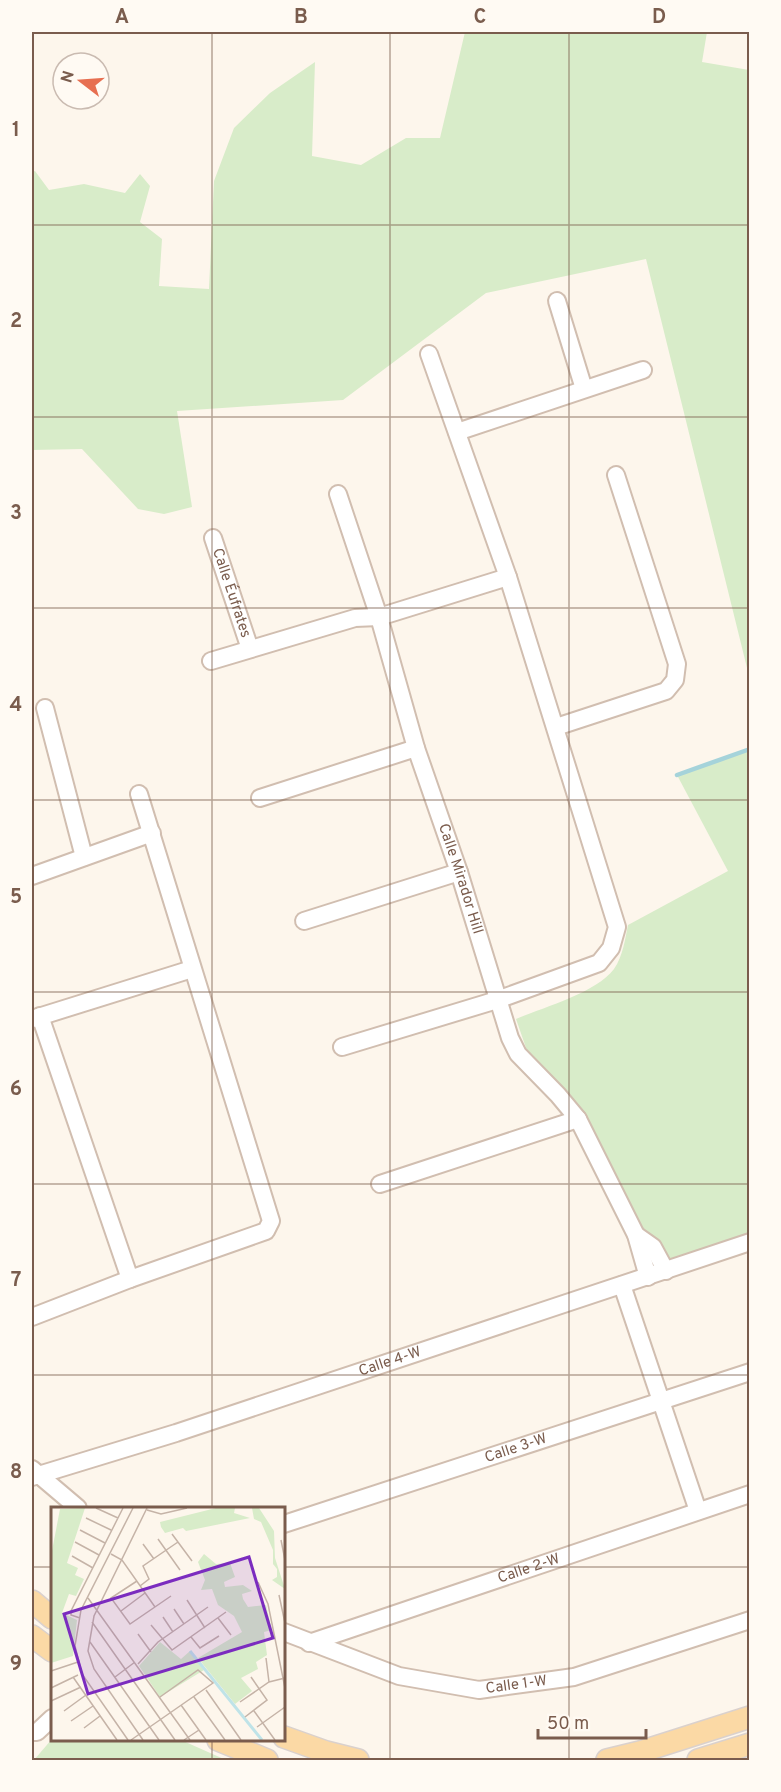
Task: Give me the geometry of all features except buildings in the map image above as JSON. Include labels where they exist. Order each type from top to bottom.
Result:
[{"type":"main road","points":[[32,1601],[51,1617]]},
{"type":"main road","points":[[32,1635],[51,1651]]},
{"type":"main road","points":[[607,1761],[750,1717]]},
{"type":"main road","points":[[285,1737],[358,1761]]},
{"type":"main road","points":[[220,1741],[267,1761]]},
{"type":"main road","points":[[698,1761],[750,1744]]},
{"type":"street","points":[[557,301],[584,389]]},
{"type":"street","points":[[342,1047],[497,1000],[599,963],[611,948],[617,927],[508,578],[429,354]]},
{"type":"street","points":[[458,432],[643,370]]},
{"type":"street","points":[[556,727],[666,691],[675,680],[677,664],[616,475]]},
{"type":"street","name":"Calle Mirador Hill","points":[[338,494],[379,617],[416,748],[459,872],[497,1000],[518,1054],[578,1119],[636,1235],[648,1277]]},
{"type":"street","name":"Calle Éufrates","points":[[213,538],[250,649]]},
{"type":"street","points":[[211,661],[355,618],[379,617],[508,578]]},
{"type":"street","points":[[45,708],[84,857]]},
{"type":"street","points":[[260,798],[416,748]]},
{"type":"street","points":[[32,1317],[130,1278],[266,1231],[271,1221],[139,794]]},
{"type":"street","points":[[32,876],[152,832]]},
{"type":"street","points":[[304,921],[459,872]]},
{"type":"street","points":[[130,1278],[36,1017],[192,969]]},
{"type":"street","points":[[380,1184],[578,1119]]},
{"type":"street","name":"Calle Mirador Hill","points":[[636,1235],[653,1247],[666,1271]]},
{"type":"street","name":"Calle 4-W","points":[[34,1473],[176,1433],[750,1242]]},
{"type":"street","points":[[622,1284],[698,1511]]},
{"type":"street","name":"Calle 3-W","points":[[285,1524],[750,1372]]},
{"type":"street","points":[[34,1473],[76,1507]]},
{"type":"street","name":"Calle 2-W","points":[[309,1643],[750,1494]]},
{"type":"street","name":"Calle 1-W","points":[[285,1632],[399,1676],[479,1690],[574,1677],[750,1620]]},
{"type":"street","points":[[32,1732],[37,1732],[51,1719]]},
{"type":"green space","points":[[465,32],[707,32],[702,62],[749,70],[749,676],[646,259],[486,293],[343,400],[177,411],[192,507],[164,514],[138,509],[82,449],[32,450],[32,172],[35,171],[49,190],[84,184],[125,193],[140,174],[150,186],[140,222],[162,239],[159,286],[209,289],[214,181],[234,128],[270,93],[315,62],[312,156],[361,165],[406,138],[440,138]]},
{"type":"green space","points":[[749,749],[749,1244],[671,1269],[532,1065],[516,1019],[569,999],[606,978],[620,959],[628,925],[728,871],[677,775]]},
{"type":"green space","points":[[51,1740],[183,1741],[226,1760],[34,1760]]},
{"type":"waterway","points":[[677,775],[750,749]]}]
